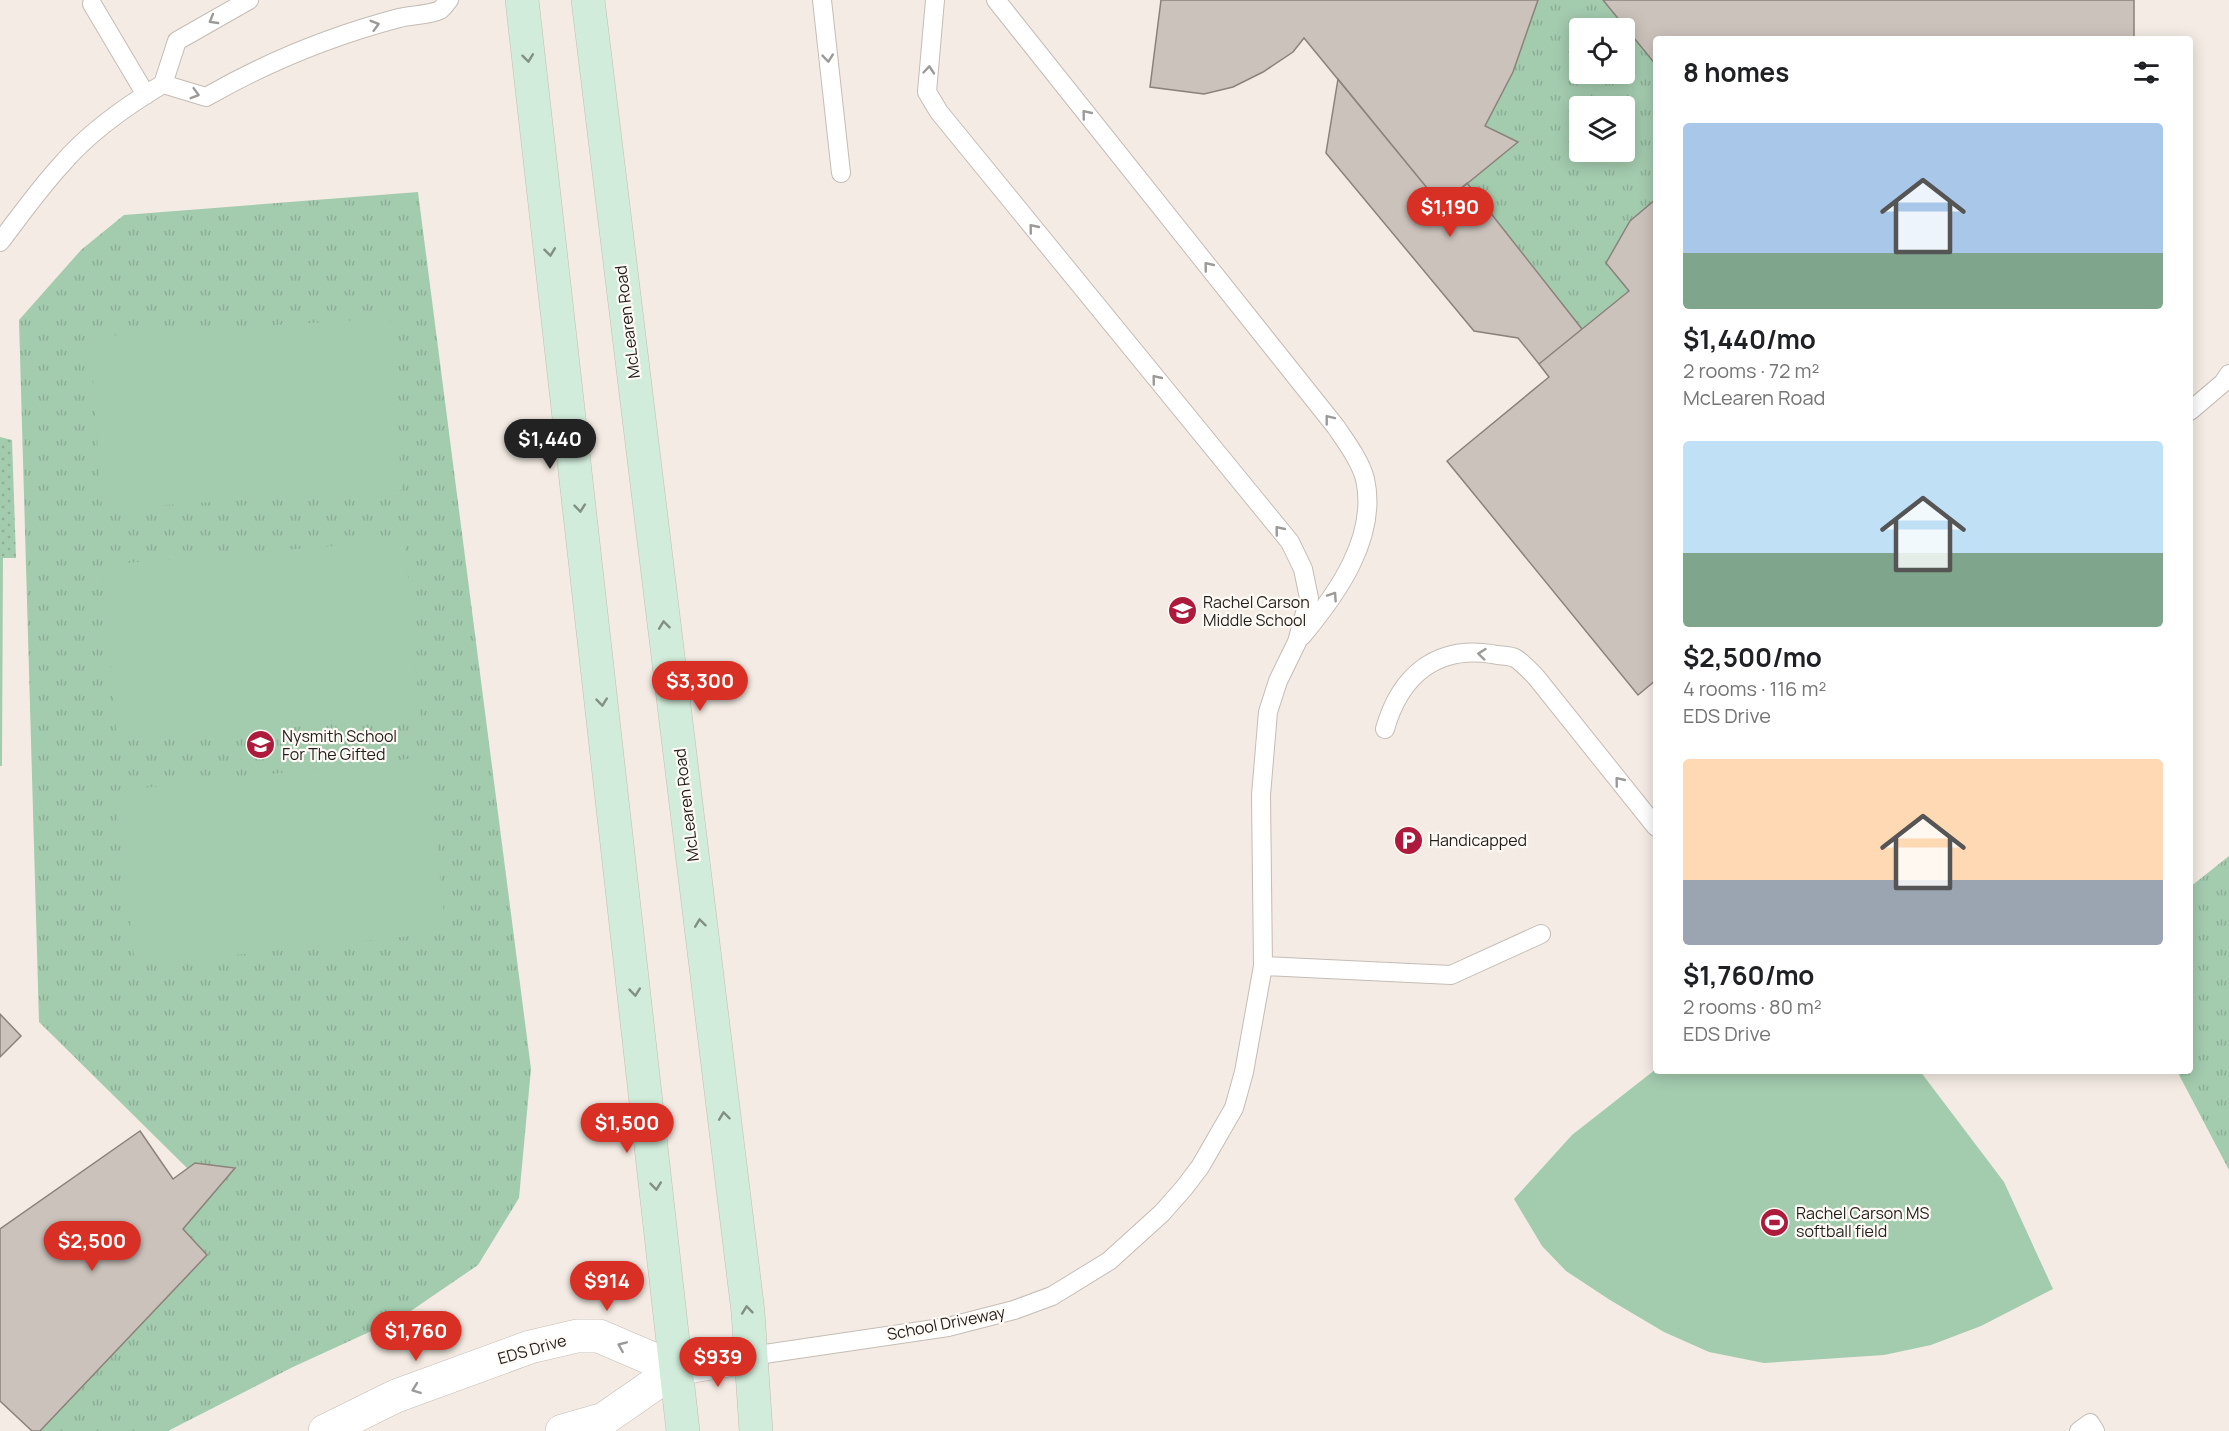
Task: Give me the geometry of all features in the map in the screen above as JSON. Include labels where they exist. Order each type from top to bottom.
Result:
[{"type":"main road","points":[[522,0],[683,1431]]},
{"type":"main road","name":"McLearen Road","points":[[588,0],[748,1312],[756,1431]]},
{"type":"street","name":"EDS Drive","points":[[325,1431],[396,1396],[530,1347],[577,1336],[598,1336],[676,1369]]},
{"type":"street","points":[[562,1431],[604,1419],[676,1369],[751,1356]]},
{"type":"lane","points":[[0,242],[61,164],[101,127],[163,84],[177,41],[249,0]]},
{"type":"lane","points":[[163,84],[206,97],[247,74],[298,51],[351,32],[400,18],[441,10],[449,0]]},
{"type":"lane","points":[[822,0],[841,173]]},
{"type":"lane","points":[[935,0],[927,92],[946,122],[1290,542],[1303,569],[1309,598],[1297,642]]},
{"type":"lane","points":[[996,0],[1336,427],[1365,478],[1367,517],[1358,550],[1346,575],[1318,617],[1297,642]]},
{"type":"lane","points":[[90,1],[146,95]]},
{"type":"lane","points":[[2193,408],[2229,374]]},
{"type":"lane","name":"School Driveway","points":[[751,1356],[948,1327],[979,1320],[1052,1296],[1109,1261],[1162,1213],[1184,1188],[1218,1137],[1233,1108],[1244,1072],[1263,966],[1261,795],[1268,712],[1278,681],[1297,642]]},
{"type":"lane","points":[[1385,729],[1389,714],[1411,679],[1443,656],[1461,652],[1515,658],[1536,677],[1653,823]]},
{"type":"lane","points":[[1263,966],[1451,975],[1541,934]]},
{"type":"lane","points":[[2079,1431],[2090,1423],[2095,1431]]},
{"type":"green space","points":[[1538,0],[1603,0],[1618,18],[1569,18],[1569,84],[1635,84],[1635,39],[1653,61],[1653,202],[1630,221],[1606,263],[1629,291],[1582,329],[1467,183],[1517,142],[1485,126],[1513,72]]},
{"type":"green space","name":"Nysmith School For The Gifted","points":[[418,192],[531,1069],[519,1198],[478,1265],[402,1317],[293,1367],[168,1431],[40,1431],[207,1255],[183,1229],[234,1168],[195,1163],[187,1168],[39,1022],[19,320],[81,250],[124,215]]},
{"type":"green space","points":[[390,318],[402,490],[102,509],[90,337]]},
{"type":"green space","points":[[0,437],[12,440],[16,558],[0,558]]},
{"type":"green space","points":[[405,540],[420,717],[117,741],[102,565]]},
{"type":"green space","points":[[0,556],[3,556],[2,766],[0,766]]},
{"type":"green space","points":[[427,757],[446,932],[135,966],[115,791]]},
{"type":"green space","points":[[2229,856],[2229,1170],[2179,1074],[2193,1074],[2193,885]]},
{"type":"green space","name":"Rachel Carson MS softball field","points":[[1653,1071],[1653,1074],[1922,1074],[2004,1182],[2053,1289],[1981,1326],[1931,1345],[1884,1355],[1764,1363],[1709,1352],[1664,1332],[1610,1300],[1566,1271],[1542,1246],[1514,1199],[1572,1135]]},
{"type":"building","points":[[1161,0],[1538,0],[1513,72],[1485,126],[1518,142],[1441,205],[1304,38],[1293,52],[1263,72],[1233,87],[1204,94],[1150,87]]},
{"type":"building","points":[[1603,0],[2134,0],[2134,36],[1653,36],[1653,61],[1635,39],[1635,18],[1618,18]]},
{"type":"building","points":[[1338,79],[1441,205],[1467,183],[1582,329],[1539,364],[1518,338],[1474,331],[1326,153]]},
{"type":"building","points":[[1653,202],[1653,682],[1638,695],[1447,461],[1549,377],[1539,364],[1629,291],[1606,263],[1630,221]]},
{"type":"building","points":[[0,1014],[21,1036],[0,1057]]},
{"type":"building","points":[[140,1131],[173,1179],[195,1163],[235,1168],[183,1229],[207,1255],[40,1431],[32,1431],[0,1401],[0,1229]]},
{"type":"place","name":"Rachel Carson Middle School","points":[[1182,611]]},
{"type":"place","name":"Nysmith School For The Gifted","points":[[261,745]]},
{"type":"place","name":"Handicapped","points":[[1408,840]]},
{"type":"place","name":"Rachel Carson MS softball field","points":[[1775,1222]]}]
